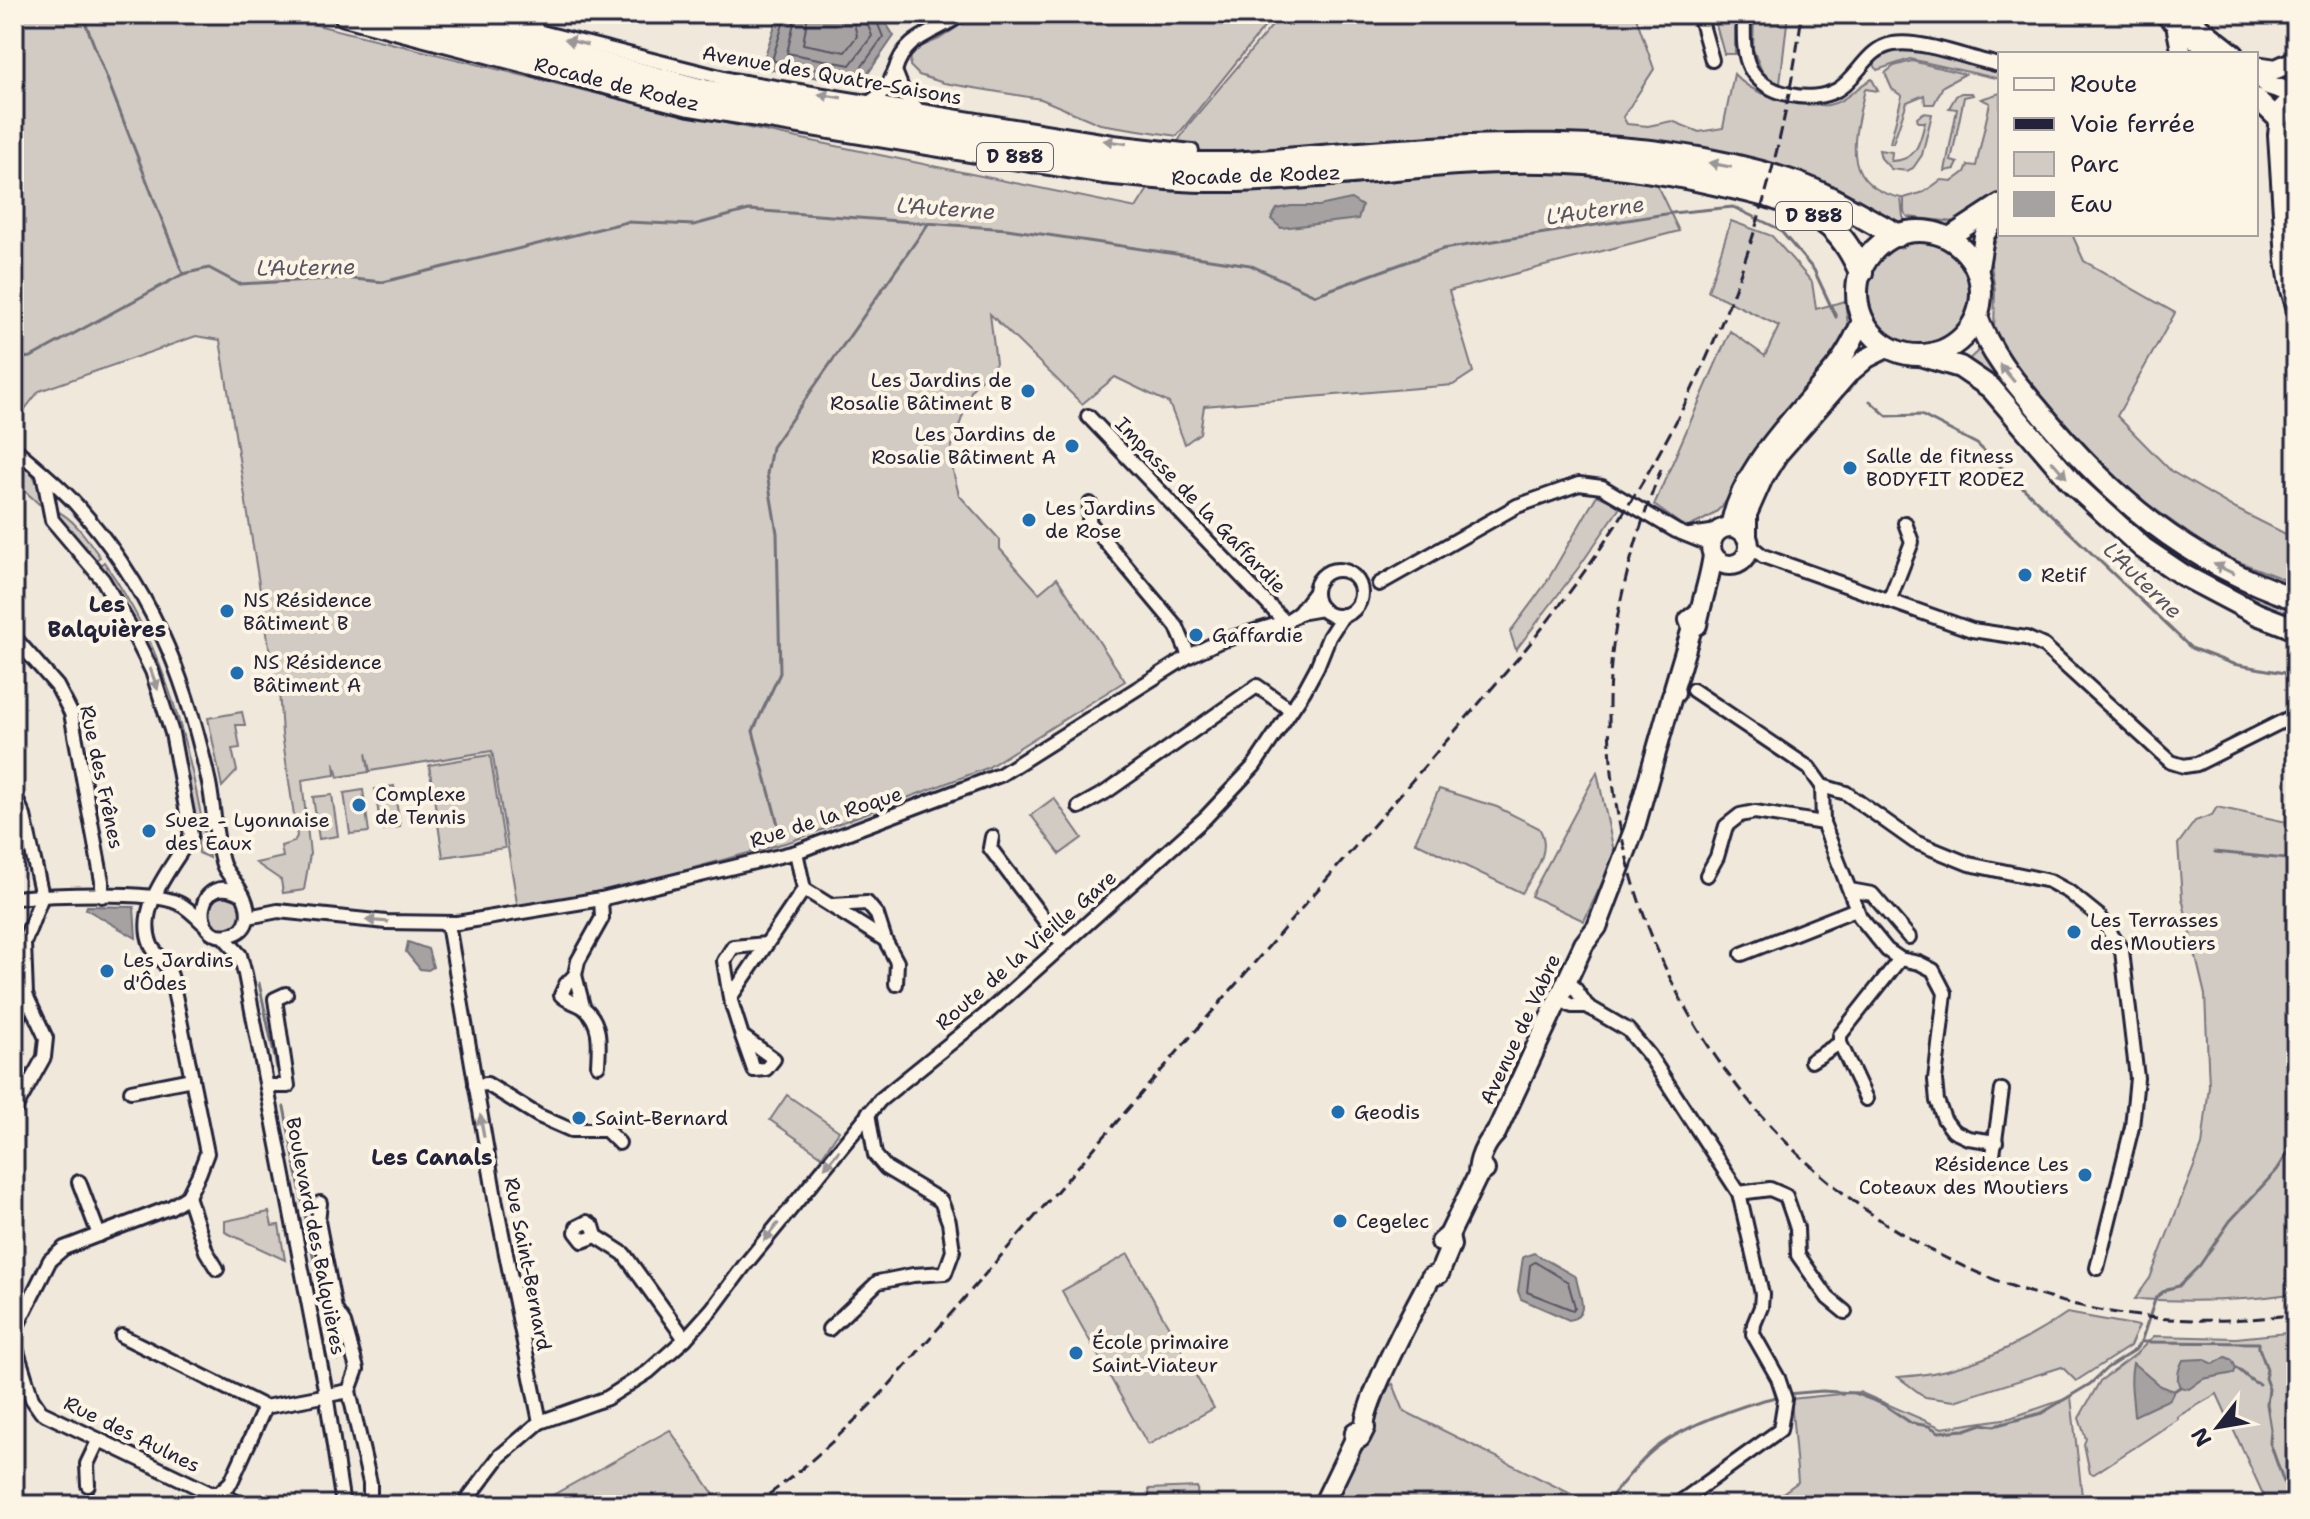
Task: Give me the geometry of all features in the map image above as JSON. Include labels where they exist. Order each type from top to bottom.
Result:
[{"type":"highway","name":"Rocade de Rodez","points":[[345,14],[690,104],[1104,172],[1165,179],[1226,180],[1543,161],[1607,164],[1682,176],[1793,204],[1812,214],[1839,235],[1861,272]]},
{"type":"highway","name":"Rocade de Rodez","points":[[408,14],[704,91],[1123,159],[1232,164],[1541,144],[1622,148],[1679,156],[1792,182],[1897,235]]},
{"type":"highway","points":[[1192,151],[1307,150],[1430,143],[1460,148]]},
{"type":"main road","points":[[2175,18],[2179,52]]},
{"type":"main road","points":[[2175,18],[2211,52]]},
{"type":"main road","points":[[2175,18],[2231,52]]},
{"type":"main road","points":[[2258,66],[2276,69],[2296,60]]},
{"type":"main road","points":[[2258,76],[2268,85],[2296,94],[2280,115]]},
{"type":"main road","points":[[2258,89],[2280,115],[2286,259],[2296,306]]},
{"type":"main road","points":[[2258,99],[2280,115]]},
{"type":"main road","points":[[1948,238],[1998,205]]},
{"type":"main road","points":[[1978,273],[1984,236],[1998,214]]},
{"type":"main road","points":[[1920,355],[1954,345],[1968,332],[1977,317],[1981,288],[1971,259],[1948,238],[1923,231],[1897,235],[1883,242],[1861,272],[1858,302],[1863,319],[1874,335],[1889,347],[1904,353],[1960,367],[1991,388],[2074,485],[2143,548],[2183,575],[2257,614],[2296,629]]},
{"type":"main road","points":[[1977,317],[1998,361],[2083,461],[2119,496],[2202,558],[2296,599]]},
{"type":"main road","name":"Avenue de Vabre","points":[[1323,1505],[1354,1441],[1360,1438],[1365,1428],[1364,1421],[1404,1327],[1431,1277],[1439,1274],[1451,1245],[1449,1235],[1478,1175],[1486,1169],[1497,1143],[1496,1133],[1584,944],[1589,924],[1611,887],[1634,830],[1679,686],[1695,620],[1734,508],[1750,476],[1779,433],[1837,366],[1863,319]]},
{"type":"main road","points":[[1750,548],[1740,530],[1720,545],[1738,562],[1750,548],[1747,514],[1778,454],[1848,374],[1867,358],[1889,347]]},
{"type":"street","name":"Avenue des Quatre-Saisons","points":[[469,14],[489,16],[539,33],[732,80],[1113,142],[1192,151]]},
{"type":"street","points":[[527,14],[539,33]]},
{"type":"street","points":[[935,14],[940,28]]},
{"type":"street","points":[[870,102],[885,91],[898,58],[908,43],[962,14]]},
{"type":"street","points":[[1699,14],[1712,60]]},
{"type":"street","points":[[1744,14],[1745,53],[1749,66],[1767,86],[1797,96],[1827,94],[1840,89],[1873,54],[1892,44],[1910,42],[1998,64]]},
{"type":"street","points":[[895,71],[903,91],[918,110]]},
{"type":"street","name":"Impasse de la Gaffardie","points":[[1088,416],[1285,622]]},
{"type":"street","points":[[14,448],[70,499],[113,551],[153,615],[166,643],[186,690],[196,725],[224,868],[245,899],[248,920],[236,933],[223,936]]},
{"type":"street","points":[[43,473],[52,520],[103,580],[129,625],[152,671],[172,733],[191,835],[154,897],[148,922],[151,944],[169,971],[207,1153],[188,1196],[206,1251],[217,1269]]},
{"type":"street","points":[[1359,598],[1517,506],[1579,484],[1602,487],[1676,531],[1720,545]]},
{"type":"street","points":[[1090,504],[1089,522],[1177,627],[1189,656]]},
{"type":"street","points":[[1889,601],[1912,542],[1905,523]]},
{"type":"street","points":[[1750,548],[1972,630],[2026,638],[2044,646],[2171,762],[2184,766],[2197,764],[2296,717]]},
{"type":"street","points":[[1332,631],[1315,592],[1320,578],[1333,571],[1345,571],[1355,578],[1379,584]]},
{"type":"street","points":[[1325,612],[1343,615],[1353,609],[1360,591],[1355,578]]},
{"type":"street","name":"Rue de la Roque","points":[[245,899],[274,911],[448,924],[601,899],[796,852],[1000,775],[1189,656],[1218,642],[1285,622],[1299,613],[1315,592]]},
{"type":"street","name":"Rue de la Roque","points":[[1299,613],[1325,612]]},
{"type":"street","name":"Route de la Vieille Gare","points":[[540,1422],[607,1398],[648,1372],[685,1339],[868,1113],[984,1016],[1206,817],[1254,766],[1317,667],[1332,631],[1343,615]]},
{"type":"street","name":"Rue des Frênes","points":[[14,637],[57,686],[71,713],[102,881],[102,896]]},
{"type":"street","points":[[1079,807],[1106,792],[1257,686],[1291,710]]},
{"type":"street","points":[[1679,686],[1809,768],[1822,786],[1823,823],[1856,909],[1887,950],[1900,959],[1933,970],[1945,993],[1935,1080],[1937,1101],[1944,1119],[1953,1131],[1968,1138],[1996,1142]]},
{"type":"street","points":[[1822,786],[1846,793],[1915,842],[1969,864],[2049,881],[2069,892],[2100,917],[2122,951],[2137,1078],[2132,1127],[2097,1268]]},
{"type":"street","points":[[14,794],[24,816],[42,896],[24,943],[26,995],[46,1038],[44,1057],[14,1111]]},
{"type":"street","points":[[1707,875],[1717,857],[1726,826],[1740,815],[1755,812],[1823,823]]},
{"type":"street","points":[[992,837],[990,848],[1063,945]]},
{"type":"street","points":[[730,998],[804,889],[796,852]]},
{"type":"street","points":[[205,925],[202,910],[224,868]]},
{"type":"street","points":[[178,903],[229,889],[245,899]]},
{"type":"street","points":[[804,889],[885,940]]},
{"type":"street","points":[[1850,890],[1872,894],[1909,937]]},
{"type":"street","points":[[14,898],[154,897],[178,903],[210,930],[223,936],[240,955]]},
{"type":"street","points":[[598,1065],[599,1036],[595,1020],[583,1006],[575,975],[578,961],[602,918],[601,899]]},
{"type":"street","points":[[833,905],[867,903],[877,915],[885,940],[897,962],[896,984]]},
{"type":"street","points":[[1742,954],[1856,909]]},
{"type":"street","name":"Rue de la Roque","points":[[248,920],[274,911]]},
{"type":"street","name":"Boulevard des Balquières","points":[[248,920],[240,955],[326,1394],[343,1505]]},
{"type":"street","name":"Rue Saint-Bernard","points":[[448,924],[523,1345],[540,1422]]},
{"type":"street","points":[[766,944],[733,947],[724,961],[730,998],[754,1070],[766,1069],[782,1048]]},
{"type":"street","points":[[1866,1099],[1840,1043],[1840,1035],[1900,959]]},
{"type":"street","points":[[575,975],[561,995],[565,1000],[583,1006]]},
{"type":"street","points":[[1562,990],[1574,987],[1587,1006],[1628,1030],[1649,1055],[1739,1193],[1762,1294],[1753,1334],[1774,1369],[1784,1396],[1780,1430],[1676,1505]]},
{"type":"street","points":[[267,1086],[288,1086],[275,999],[286,994]]},
{"type":"street","points":[[17,1019],[26,995]]},
{"type":"street","points":[[742,1036],[774,1059]]},
{"type":"street","points":[[1811,1061],[1840,1043]]},
{"type":"street","points":[[131,1091],[192,1079]]},
{"type":"street","points":[[475,1085],[487,1084],[539,1116],[571,1130],[606,1130],[619,1143]]},
{"type":"street","points":[[1992,1162],[2002,1090]]},
{"type":"street","points":[[829,1329],[878,1282],[945,1273],[953,1251],[949,1222],[941,1201],[886,1168],[875,1155],[868,1113]]},
{"type":"street","points":[[79,1182],[99,1235]]},
{"type":"street","points":[[1739,1193],[1770,1189],[1786,1196],[1797,1228],[1798,1255],[1828,1298],[1845,1312]]},
{"type":"street","name":"Rue des Aulnes","points":[[188,1196],[144,1219],[64,1248],[50,1260],[15,1330],[15,1345],[32,1399],[41,1412],[210,1493],[216,1499],[242,1505]]},
{"type":"street","name":"Boulevard des Balquières","points":[[320,1203],[318,1221],[335,1309],[344,1323],[357,1369],[349,1391],[370,1483],[370,1505]]},
{"type":"street","points":[[596,1236],[624,1254],[685,1339]]},
{"type":"street","points":[[122,1336],[265,1407],[349,1391]]},
{"type":"street","points":[[216,1499],[231,1482],[265,1407]]},
{"type":"street","points":[[463,1505],[500,1456],[540,1422]]},
{"type":"street","points":[[88,1485],[87,1464],[98,1441]]},
{"type":"green space","points":[[14,14],[272,14],[672,112],[1136,208],[1189,124],[1282,14],[1635,14],[1654,69],[1623,117],[1627,124],[1648,126],[1672,121],[1699,132],[1723,128],[1734,74],[1768,96],[1824,105],[1840,101],[1872,79],[1878,91],[1865,89],[1857,125],[1855,157],[1867,182],[1901,198],[1903,217],[1908,224],[1890,222],[1733,156],[1700,147],[1635,140],[1679,231],[1449,291],[1473,372],[1453,385],[1204,406],[1200,433],[1185,444],[1169,403],[1115,377],[1082,404],[990,314],[996,363],[972,389],[949,455],[959,495],[1000,540],[1000,549],[1039,593],[1057,578],[1125,681],[987,768],[792,841],[616,889],[518,909],[492,751],[370,771],[366,753],[369,772],[338,777],[334,762],[335,775],[302,780],[310,854],[304,890],[283,893],[281,880],[256,863],[283,857],[281,846],[294,842],[297,836],[282,734],[279,690],[276,690],[220,340],[196,336],[39,391],[14,423]]},
{"type":"green space","points":[[977,14],[1275,14],[1177,136],[1100,124],[1041,99],[944,83],[919,75],[910,66],[911,57],[920,47],[939,39]]},
{"type":"green space","points":[[1713,14],[1735,14],[1735,54],[1724,54]]},
{"type":"green space","points":[[1754,14],[1788,14],[1780,84],[1765,79],[1753,49]]},
{"type":"green space","points":[[1909,48],[1998,70],[1998,79],[1910,59],[1877,70],[1873,62],[1882,54]]},
{"type":"green space","points":[[1912,61],[1965,74],[1943,86],[1934,104],[1925,104],[1924,95],[1907,102],[1893,143],[1890,143],[1902,96],[1892,89],[1885,73],[1894,66]]},
{"type":"green space","points":[[1961,93],[1973,95],[1964,97],[1951,161],[1958,163],[1955,169],[1945,171],[1957,109],[1949,108]]},
{"type":"green space","points":[[1998,94],[1998,194],[1964,220],[1955,222],[1908,217],[1904,212],[1904,198],[1924,192],[1941,180],[1953,181],[1965,172],[1968,165],[1976,166],[1990,103],[1981,99]]},
{"type":"green space","points":[[1923,113],[1932,114],[1922,155],[1907,171],[1891,169],[1881,158],[1879,150],[1892,152],[1891,161],[1906,158],[1916,150],[1925,122],[1918,122],[1917,118]]},
{"type":"green space","points":[[1731,221],[1772,236],[1812,282],[1816,309],[1845,301],[1848,325],[1844,342],[1727,501],[1710,516],[1686,528],[1654,505],[1730,331],[1765,356],[1779,326],[1708,291]]},
{"type":"green space","points":[[1998,233],[1998,236],[2073,236],[2084,261],[2175,313],[2117,416],[2171,471],[2296,539],[2296,584],[2216,553],[2131,492],[2090,453],[2009,357],[1994,332],[1995,290],[1990,259]]},
{"type":"green space","points":[[1919,241],[1939,245],[1957,256],[1968,274],[1972,294],[1968,314],[1957,332],[1939,343],[1919,347],[1899,343],[1881,332],[1870,314],[1866,294],[1870,274],[1881,256],[1899,245]]},
{"type":"green space","points":[[1981,348],[2087,477],[2296,608],[2296,621],[2208,581],[2124,524],[1964,364]]},
{"type":"green space","points":[[14,455],[33,474],[45,505],[39,504],[14,481]]},
{"type":"green space","points":[[1597,495],[1621,506],[1516,650],[1510,632],[1546,583]]},
{"type":"green space","points":[[55,510],[75,524],[100,557],[94,561]]},
{"type":"green space","points":[[104,562],[145,632],[174,704],[209,858],[199,853],[179,739],[98,567]]},
{"type":"green space","points":[[242,712],[245,725],[236,725],[240,748],[232,749],[237,771],[222,787],[208,718]]},
{"type":"green space","points":[[490,755],[505,848],[443,857],[429,765]]},
{"type":"green space","points":[[1597,772],[1615,856],[1584,921],[1531,896]]},
{"type":"green space","points":[[394,786],[400,827],[381,830],[375,789]]},
{"type":"green space","points":[[1439,789],[1497,807],[1539,828],[1543,836],[1543,853],[1522,893],[1415,842]]},
{"type":"green space","points":[[363,790],[369,832],[350,834],[344,793]]},
{"type":"green space","points":[[332,795],[338,836],[319,839],[313,797]]},
{"type":"green space","points":[[1054,798],[1082,838],[1060,854],[1031,815]]},
{"type":"green space","points":[[2217,807],[2296,824],[2296,1293],[2216,1300],[2135,1299],[2150,1278],[2202,1146],[2209,1086],[2205,995],[2182,898],[2178,844],[2195,821],[2212,815]]},
{"type":"green space","points":[[225,894],[237,900],[243,912],[237,924],[225,930],[213,924],[207,912],[213,900]]},
{"type":"green space","points":[[787,1095],[839,1131],[822,1156],[770,1120]]},
{"type":"green space","points":[[269,1212],[272,1226],[279,1225],[285,1260],[225,1232],[225,1221]]},
{"type":"green space","points":[[1128,1254],[1214,1408],[1148,1445],[1062,1291]]},
{"type":"green space","points":[[2067,1313],[2139,1326],[2130,1346],[2076,1381],[2062,1367],[1954,1401],[1925,1397],[1898,1377],[1966,1365],[2008,1348]]},
{"type":"green space","points":[[2296,1332],[2296,1505],[2268,1505],[2217,1394],[2177,1417],[2094,1474],[2090,1473],[2084,1444],[2086,1439],[2079,1418],[2100,1381],[2154,1336],[2236,1338]]},
{"type":"green space","points":[[1393,1384],[1404,1411],[1581,1499],[1574,1505],[1355,1505],[1336,1495],[1389,1386]]},
{"type":"green space","points":[[1859,1392],[1942,1428],[2010,1418],[2071,1397],[2083,1505],[1766,1505],[1798,1482],[1791,1399]]},
{"type":"green space","points":[[670,1430],[721,1505],[535,1505]]},
{"type":"green space","points":[[1197,1487],[1198,1505],[1150,1505],[1149,1489]]},
{"type":"water","points":[[781,14],[880,14],[894,36],[860,85],[761,68]]},
{"type":"water","points":[[1351,199],[1362,206],[1358,219],[1281,228],[1271,219],[1277,209],[1319,206]]},
{"type":"water","points":[[87,906],[134,907],[136,938],[86,909]]},
{"type":"water","points":[[408,942],[428,949],[433,967],[420,969],[406,952]]},
{"type":"water","points":[[1534,1253],[1576,1277],[1582,1309],[1576,1318],[1569,1320],[1521,1299],[1518,1291],[1523,1257]]},
{"type":"water","points":[[2226,1357],[2232,1360],[2236,1368],[2234,1373],[2203,1379],[2189,1389],[2180,1387],[2178,1377],[2183,1360],[2203,1359],[2214,1364]]},
{"type":"water","points":[[2133,1363],[2160,1386],[2174,1391],[2170,1399],[2134,1416],[2131,1383]]},
{"type":"waterway","points":[[82,14],[183,274]]},
{"type":"waterway","name":"L'Auterne","points":[[14,359],[31,357],[183,274],[209,268],[239,284],[344,278],[383,282],[627,222],[694,225],[749,210],[1007,229],[1250,265],[1315,295],[1443,249],[1672,213],[1733,207],[1779,229],[1814,270],[1836,317]]},
{"type":"waterway","points":[[780,832],[753,731],[780,673],[777,533],[767,474],[772,447],[928,224]]},
{"type":"waterway","name":"L'Auterne","points":[[1870,401],[1887,416],[1921,415],[1977,444],[2191,648],[2233,664],[2296,675]]},
{"type":"waterway","points":[[2215,852],[2296,860]]},
{"type":"waterway","points":[[259,983],[277,1068]]},
{"type":"waterway","points":[[284,1107],[315,1266],[338,1360]]},
{"type":"waterway","points":[[1787,1394],[1822,1391],[1854,1393],[1883,1404],[1911,1423],[1929,1426],[1939,1432],[1965,1430],[1982,1424],[1994,1426],[2042,1413],[2090,1384],[2107,1368],[2135,1350],[2141,1342],[2156,1297],[2167,1289],[2179,1286],[2200,1265],[2230,1221],[2277,1170],[2296,1140]]},
{"type":"waterway","points":[[2143,1342],[2259,1343],[2267,1369],[2270,1443],[2286,1488],[2296,1501]]},
{"type":"waterway","points":[[2236,1368],[2259,1384]]},
{"type":"waterway","points":[[2174,1391],[2180,1387]]},
{"type":"waterway","points":[[1604,1505],[1661,1444],[1693,1426],[1730,1411],[1780,1396]]},
{"type":"railway","points":[[754,1505],[822,1451],[884,1391],[1519,657],[1575,584],[1625,510],[1669,434],[1707,356],[1740,275],[1766,192],[1787,105],[1802,14]]},
{"type":"railway","points":[[1661,469],[1632,556],[1613,646],[1609,707],[1623,841],[1664,965],[1728,1075],[1814,1168],[1916,1242],[2033,1293],[2161,1318],[2296,1314]]},
{"type":"place","name":"Les Jardins de Rosalie Bâtiment B","points":[[1028,391]]},
{"type":"place","name":"Les Jardins de Rosalie Bâtiment A","points":[[1072,446]]},
{"type":"place","name":"Salle de fitness BODYFIT RODEZ","points":[[1850,468]]},
{"type":"place","name":"Les Jardins de Rose","points":[[1029,520]]},
{"type":"place","name":"Retif","points":[[2025,575]]},
{"type":"place","name":"NS Résidence Bâtiment B","points":[[227,611]]},
{"type":"place","name":"Gaffardie","points":[[1196,635]]},
{"type":"place","name":"NS Résidence Bâtiment A","points":[[237,673]]},
{"type":"place","name":"Complexe de Tennis","points":[[359,805]]},
{"type":"place","name":"Suez - Lyonnaise des Eaux","points":[[149,831]]},
{"type":"place","name":"Les Terrasses des Moutiers","points":[[2074,932]]},
{"type":"place","name":"Les Jardins d'Ôdes","points":[[107,971]]},
{"type":"place","name":"Geodis","points":[[1338,1112]]},
{"type":"place","name":"Saint-Bernard","points":[[579,1118]]},
{"type":"place","name":"Résidence Les Coteaux des Moutiers","points":[[2085,1175]]},
{"type":"place","name":"Cegelec","points":[[1340,1221]]},
{"type":"place","name":"École primaire Saint-Viateur","points":[[1076,1353]]},
{"type":"district","name":"Les Balquières","points":[[107,616]]},
{"type":"district","name":"Les Canals","points":[[432,1157]]}]
